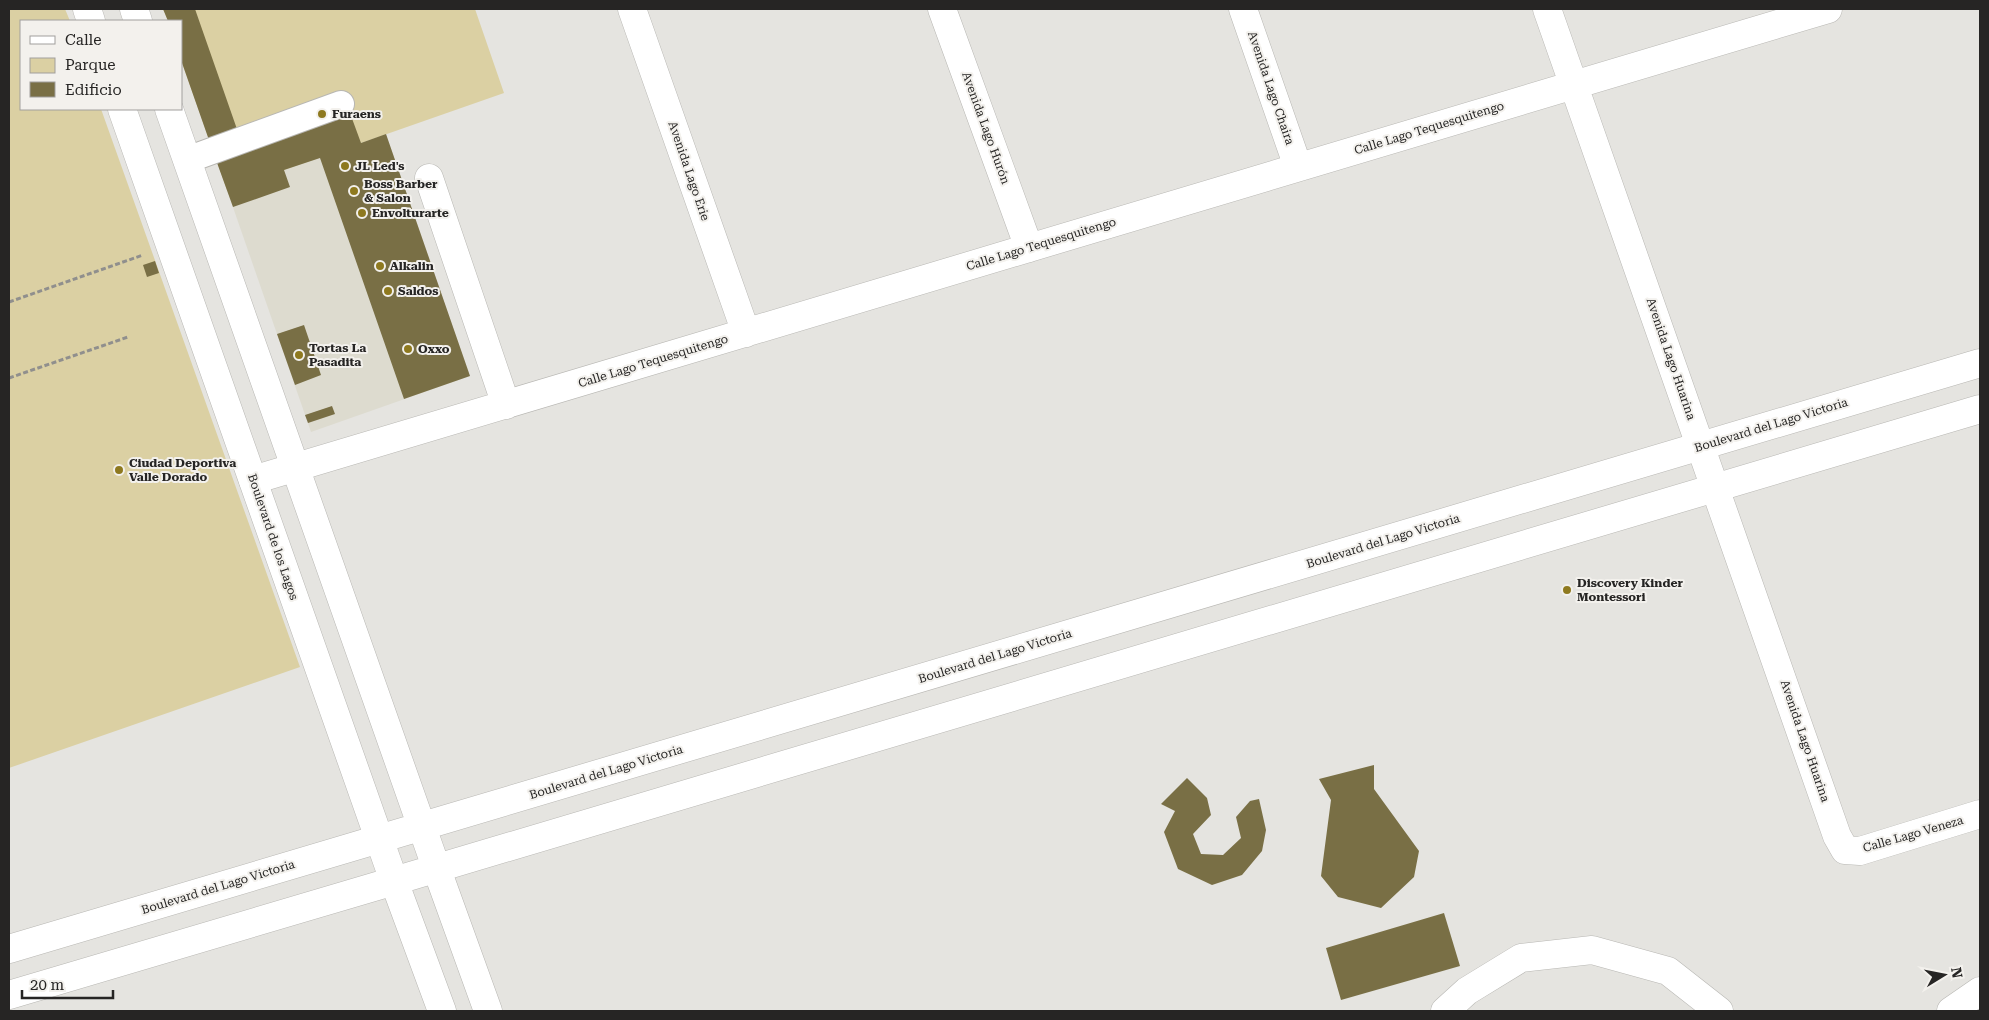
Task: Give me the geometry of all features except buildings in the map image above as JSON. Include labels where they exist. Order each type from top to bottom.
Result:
[{"type":"street","name":"Avenida Lago Erie","points":[[632,9],[746,333]]},
{"type":"street","name":"Avenida Lago Hurón","points":[[942,9],[1029,248]]},
{"type":"street","name":"Avenida Lago Chaira","points":[[1243,9],[1298,167]]},
{"type":"street","name":"Avenida Lago Huarina","points":[[1547,9],[1702,446],[1837,836],[1845,850]]},
{"type":"street","name":"Calle Lago Tequesquitengo","points":[[253,480],[1828,9]]},
{"type":"street","points":[[187,160],[341,104]]},
{"type":"street","name":"Boulevard de los Lagos","points":[[122,110],[379,839],[442,1011]]},
{"type":"street","points":[[169,110],[421,827],[488,1011]]},
{"type":"street","points":[[429,178],[506,405]]},
{"type":"street","name":"Boulevard del Lago Victoria","points":[[9,949],[1980,363]]},
{"type":"street","points":[[9,995],[1980,410]]},
{"type":"street","name":"Calle Lago Veneza","points":[[1845,850],[1860,851],[1980,814]]},
{"type":"street","points":[[1445,1011],[1467,991],[1521,958],[1592,950],[1668,971],[1719,1011]]},
{"type":"street","points":[[1951,1011],[1980,991]]},
{"type":"path","points":[[9,302],[152,252]]},
{"type":"path","points":[[9,378],[128,337]]},
{"type":"shaded area","points":[[386,134],[470,376],[311,432],[227,190]]},
{"type":"green space","name":"Ciudad Deportiva Valle Dorado","points":[[9,9],[65,9],[70,20],[20,20],[20,110],[101,110],[300,667],[9,768]]},
{"type":"green space","name":"Furaens","points":[[163,9],[475,9],[504,93],[227,190],[182,63],[182,20],[168,20]]},
{"type":"place","name":"Furaens","points":[[322,114]]},
{"type":"place","name":"JL Led's","points":[[345,166]]},
{"type":"place","name":"Boss Barber & Salon","points":[[354,191]]},
{"type":"place","name":"Envolturarte","points":[[362,213]]},
{"type":"place","name":"Alkalin","points":[[380,266]]},
{"type":"place","name":"Saldos","points":[[388,291]]},
{"type":"place","name":"Oxxo","points":[[408,349]]},
{"type":"place","name":"Tortas La Pasadita","points":[[299,355]]},
{"type":"place","name":"Ciudad Deportiva Valle Dorado","points":[[119,470]]},
{"type":"place","name":"Discovery Kinder Montessori","points":[[1567,590]]}]
